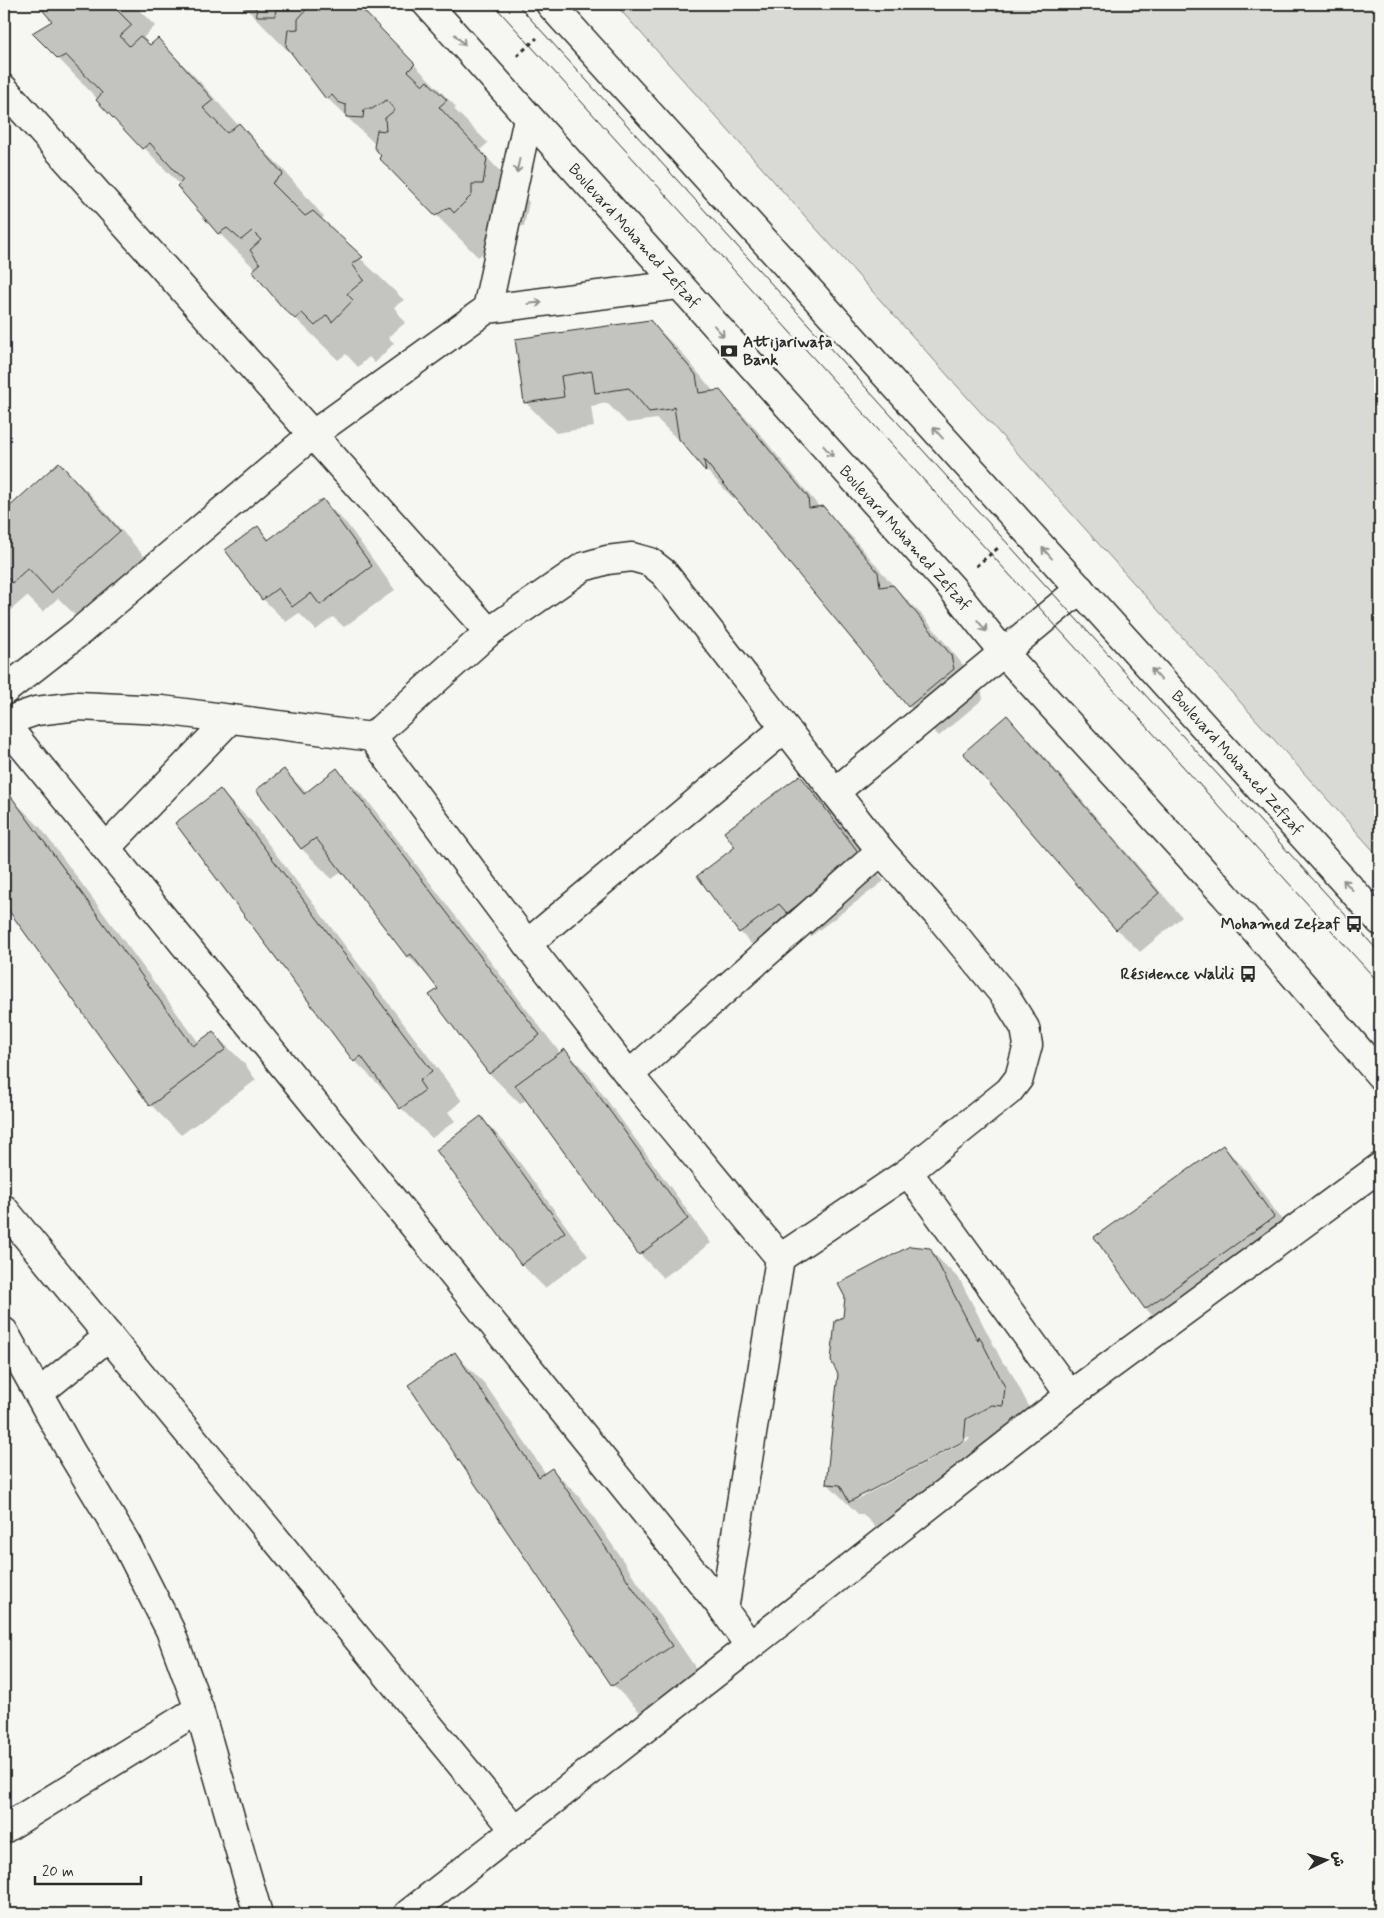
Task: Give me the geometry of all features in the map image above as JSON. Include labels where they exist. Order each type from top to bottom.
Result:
[{"type":"street","name":"Boulevard Mohamed Zefzaf","points":[[427,4],[951,587],[1004,652],[1225,895],[1380,1075]]},
{"type":"street","name":"Boulevard Mohamed Zefzaf","points":[[556,10],[1380,921]]},
{"type":"street","points":[[4,89],[489,632]]},
{"type":"street","points":[[487,309],[528,118]]},
{"type":"street","points":[[4,691],[78,633],[312,435],[487,309],[678,285]]},
{"type":"street","points":[[372,737],[489,632],[583,567],[607,560],[632,557],[650,562],[664,573],[881,851],[939,916],[1005,996],[1025,1028],[1028,1045],[1019,1078],[1009,1090],[908,1172],[780,1258],[724,1610]]},
{"type":"street","points":[[835,792],[1080,589]]},
{"type":"street","points":[[749,1645],[724,1610],[4,722],[36,711],[78,706],[162,710],[372,737],[527,944],[629,1075],[780,1258]]},
{"type":"street","points":[[106,848],[230,718]]},
{"type":"street","points":[[527,944],[784,728]]},
{"type":"street","points":[[629,1075],[881,851]]},
{"type":"street","points":[[408,1914],[1070,1395],[1380,1167]]},
{"type":"street","points":[[908,1172],[1070,1395]]},
{"type":"street","points":[[4,1209],[515,1830]]},
{"type":"street","points":[[4,1332],[71,1452],[126,1543],[153,1593],[170,1630],[199,1709],[258,1914]]},
{"type":"street","points":[[39,1393],[109,1336]]},
{"type":"street","points":[[4,1829],[199,1709]]},
{"type":"path","points":[[494,77],[556,10]]},
{"type":"path","points":[[951,587],[1023,526]]},
{"type":"shaded area","points":[[615,4],[1380,4],[1380,858]]},
{"type":"building","points":[[37,4],[111,4],[132,25],[120,36],[129,46],[140,36],[150,45],[158,38],[213,100],[203,108],[227,133],[239,123],[283,174],[272,183],[305,216],[313,211],[363,257],[352,264],[364,280],[347,294],[353,300],[332,322],[327,315],[315,326],[302,313],[295,319],[282,307],[252,271],[260,264],[250,250],[261,240],[252,231],[241,240],[227,228],[218,234],[177,186],[183,180],[150,143],[142,149],[96,100],[102,93],[66,55],[58,59],[32,33],[52,21]]},
{"type":"building","points":[[240,4],[295,4],[291,9],[276,9],[275,16],[257,16],[256,8],[244,8]]},
{"type":"building","points":[[299,4],[357,4],[415,64],[408,71],[423,85],[427,81],[447,100],[439,107],[487,158],[483,184],[472,184],[472,195],[454,213],[449,207],[435,216],[379,158],[381,156],[374,147],[377,130],[386,131],[385,118],[395,110],[386,100],[372,109],[364,109],[363,118],[346,117],[346,105],[338,102],[332,95],[326,99],[286,46],[288,30],[298,29],[298,19],[306,10]]},
{"type":"building","points":[[650,320],[696,375],[699,393],[720,390],[808,497],[809,508],[823,506],[878,572],[880,587],[893,585],[951,655],[954,669],[908,707],[704,460],[706,472],[679,439],[674,407],[649,412],[629,388],[595,393],[592,371],[561,376],[564,397],[524,403],[515,339]]},
{"type":"building","points":[[59,462],[120,531],[51,593],[28,568],[12,583],[4,574],[4,504],[8,508]]},
{"type":"building","points":[[323,499],[372,566],[320,605],[311,593],[292,607],[278,588],[262,600],[225,550],[258,526],[268,540]]},
{"type":"building","points":[[1007,715],[1159,893],[1116,930],[963,753]]},
{"type":"building","points":[[337,768],[540,1035],[489,1074],[429,995],[438,989],[411,954],[407,957],[316,838],[301,849],[256,790],[284,769],[304,794]]},
{"type":"building","points":[[800,775],[862,857],[787,913],[779,904],[739,933],[697,876],[735,847],[724,832]]},
{"type":"building","points":[[220,789],[432,1071],[419,1081],[425,1090],[400,1109],[361,1056],[354,1062],[175,823]]},
{"type":"building","points":[[10,795],[193,1046],[213,1031],[226,1049],[150,1106],[4,904],[4,800]]},
{"type":"building","points":[[565,1049],[688,1219],[639,1255],[515,1085]]},
{"type":"building","points":[[481,1116],[565,1232],[521,1265],[436,1150]]},
{"type":"building","points":[[1223,1145],[1274,1217],[1145,1309],[1094,1237]]},
{"type":"building","points":[[910,1246],[930,1248],[978,1341],[979,1336],[1005,1387],[1003,1406],[992,1405],[966,1419],[964,1441],[849,1502],[840,1485],[826,1484],[838,1374],[831,1361],[835,1321],[843,1317],[845,1297],[838,1284]]},
{"type":"building","points":[[455,1352],[539,1477],[552,1468],[672,1646],[612,1686],[408,1385]]},
{"type":"tram line","points":[[493,4],[1380,984]]},
{"type":"tram line","points":[[517,4],[1380,953]]},
{"type":"place","name":"Attijariwafa Bank","points":[[729,351]]},
{"type":"place","name":"Mohamed Zefzaf","points":[[1354,924]]},
{"type":"place","name":"Résidence Walili","points":[[1248,974]]}]
